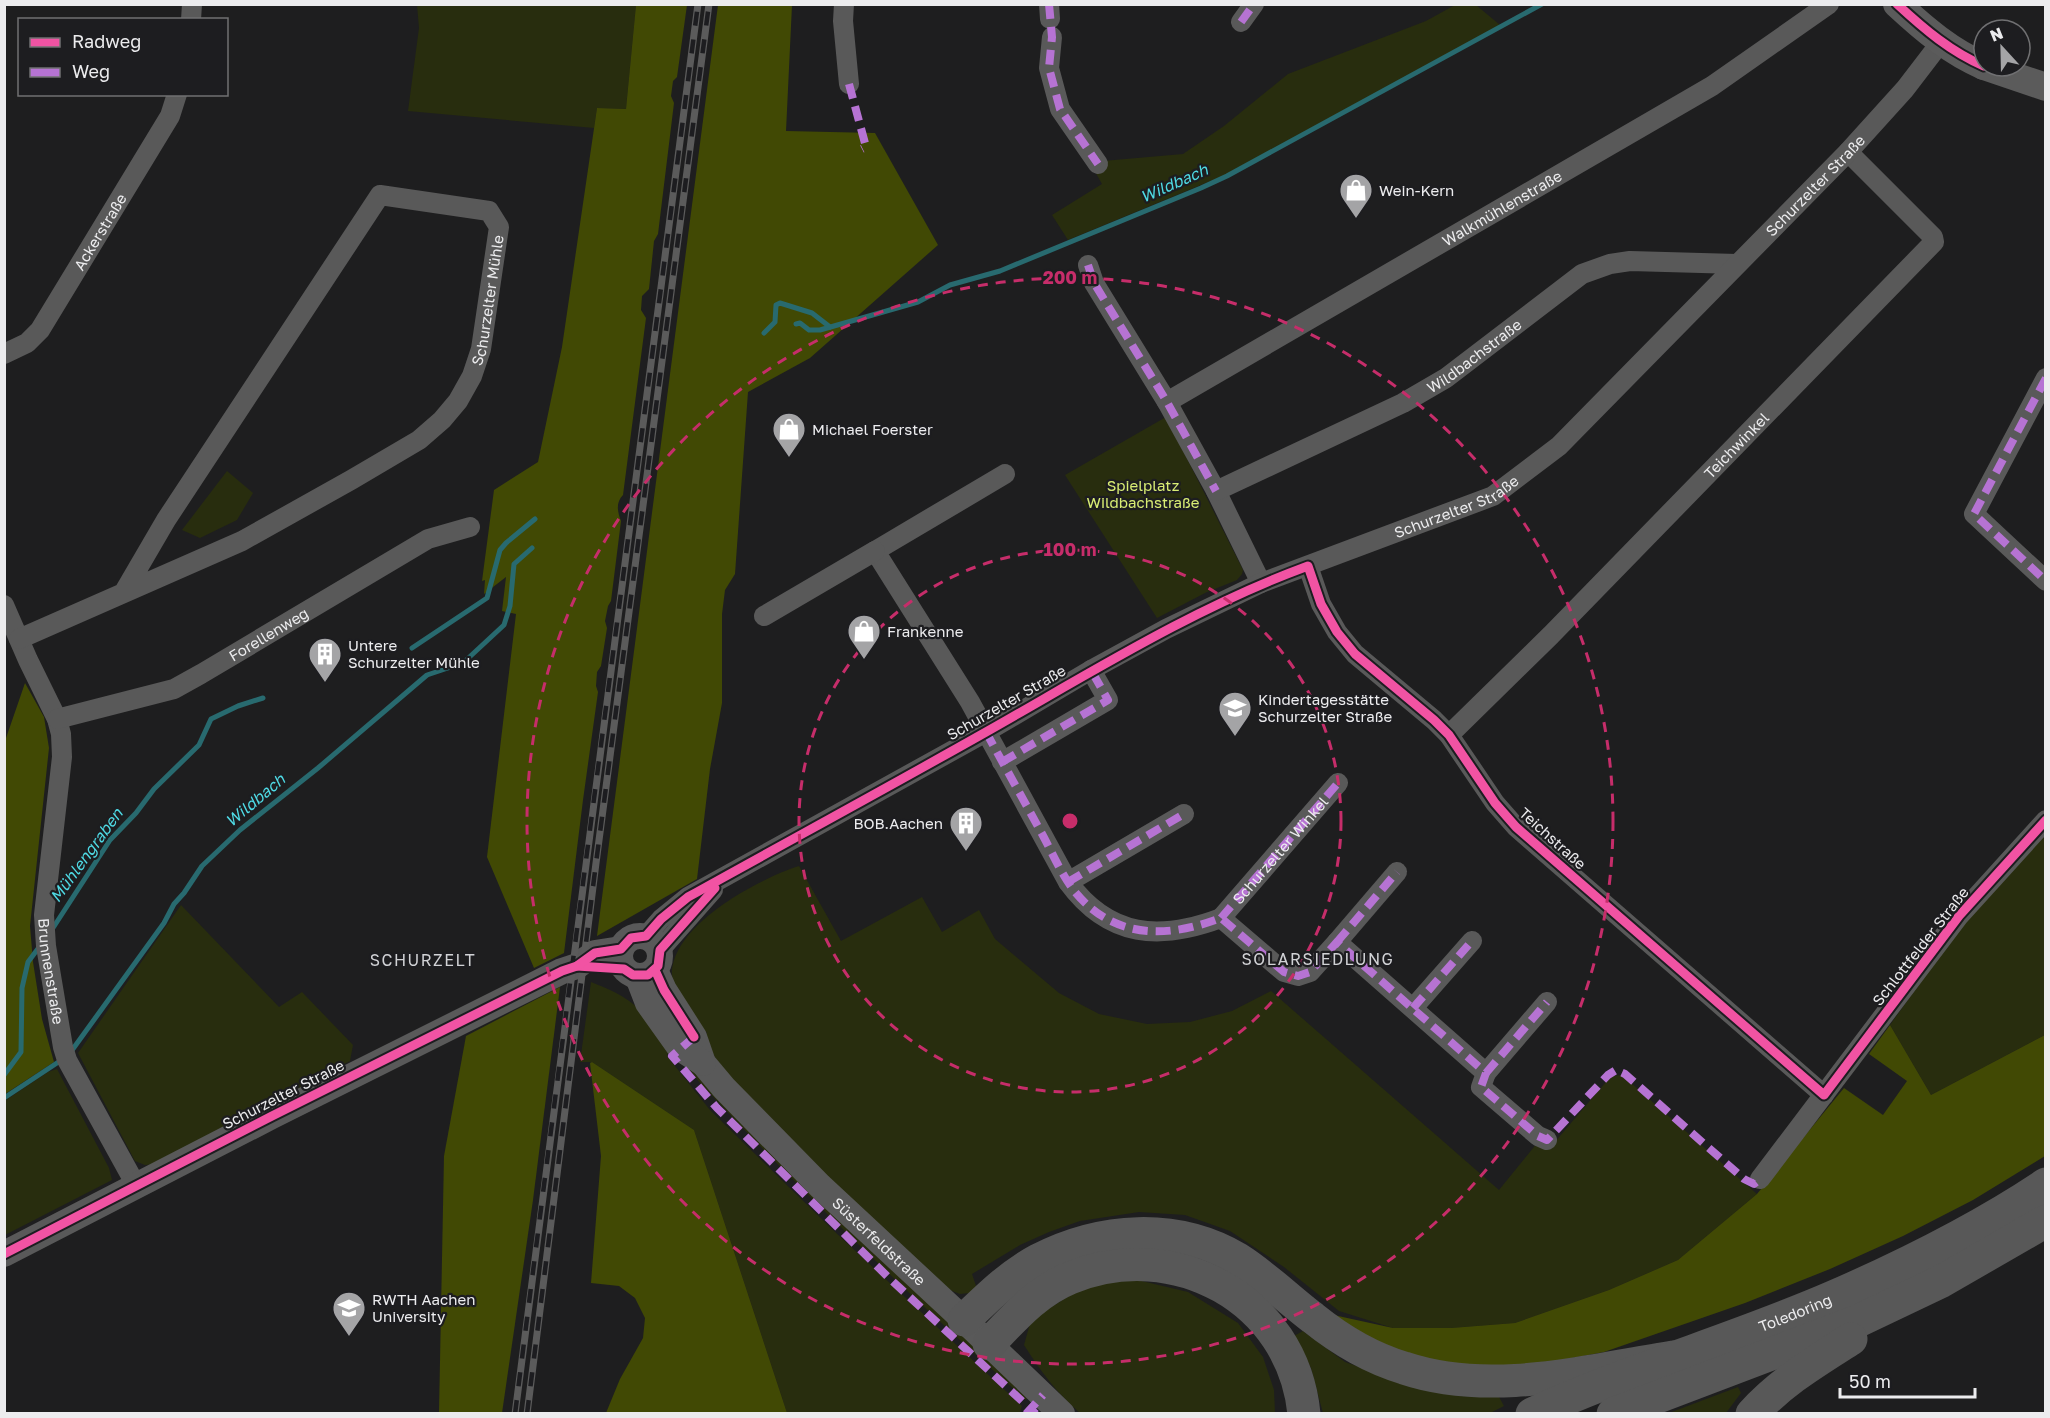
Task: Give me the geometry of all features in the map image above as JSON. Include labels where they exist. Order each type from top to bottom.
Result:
[{"type":"highway","name":"Toledoring","points":[[1532,1413],[1843,1293],[1955,1238],[2046,1184]]},
{"type":"highway","name":"Toledoring","points":[[1613,1413],[1858,1321],[1942,1281],[2046,1221]]},
{"type":"highway","points":[[964,1320],[1009,1280],[1037,1260],[1086,1240],[1113,1234],[1141,1233],[1192,1240],[1218,1249],[1238,1259],[1337,1335],[1379,1359],[1429,1375],[1479,1381],[1523,1380],[1673,1357]]},
{"type":"highway","points":[[989,1344],[1040,1294],[1071,1277],[1120,1264],[1164,1265],[1189,1271],[1213,1281],[1255,1311],[1281,1344],[1291,1364],[1299,1386],[1304,1413]]},
{"type":"highway","points":[[1752,1413],[1798,1372],[1942,1281]]},
{"type":"main road","points":[[1897,4],[1941,42],[1972,61]]},
{"type":"main road","points":[[2019,78],[2046,87]]},
{"type":"street","points":[[844,4],[843,21],[849,84]]},
{"type":"street","points":[[1241,22],[1254,4]]},
{"type":"street","name":"Walkmühlenstraße","points":[[1167,402],[1712,86],[1829,4]]},
{"type":"street","points":[[1050,20],[1049,68],[1060,109],[1098,164]]},
{"type":"street","name":"Schurzelter Straße","points":[[4,1254],[272,1116],[562,971],[577,966],[641,959],[661,919],[675,906],[1166,629],[1261,583],[1492,496],[1558,446],[1848,152],[1905,89],[1941,42]]},
{"type":"street","name":"Ackerstraße","points":[[4,354],[27,343],[40,330],[170,116],[176,96]]},
{"type":"street","name":"Teichwinkel","points":[[1449,735],[1551,635],[1934,242],[1933,237],[1848,152]]},
{"type":"street","name":"Schurzelter Mühle","points":[[19,639],[242,541],[419,440],[442,420],[463,393],[481,350],[499,227],[489,211],[380,195],[166,520],[124,592]]},
{"type":"street","name":"Wildbachstraße","points":[[1216,491],[1403,403],[1446,378],[1582,274],[1610,264],[1630,261],[1737,264]]},
{"type":"street","points":[[1088,265],[1094,284],[1167,402],[1216,491],[1261,583]]},
{"type":"street","points":[[2046,378],[1974,514],[2046,581]]},
{"type":"street","points":[[764,616],[1005,474]]},
{"type":"street","name":"Forellenweg","points":[[57,719],[174,689],[428,539],[470,527]]},
{"type":"street","name":"Schurzelter Winkel","points":[[874,550],[961,688],[1068,882],[1091,908],[1108,919],[1128,928],[1158,932],[1184,930],[1221,918],[1338,783]]},
{"type":"street","name":"Teichstraße","points":[[1308,566],[1321,604],[1336,632],[1355,654],[1449,735],[1495,803],[1516,827],[1824,1095]]},
{"type":"street","name":"Brunnenstraße","points":[[4,605],[57,719],[61,734],[62,757],[44,915],[46,945],[65,1054],[137,1187]]},
{"type":"street","points":[[1002,762],[1108,700],[1091,670]]},
{"type":"street","points":[[1068,882],[1184,814]]},
{"type":"street","name":"Schlottfelder Straße","points":[[1760,1179],[1959,916],[2046,820]]},
{"type":"street","name":"Schurzelter Winkel","points":[[1221,918],[1284,972],[1298,976],[1310,972],[1397,872]]},
{"type":"street","points":[[1413,1008],[1473,940]]},
{"type":"street","points":[[1337,942],[1486,1073]]},
{"type":"street","name":"Süsterfeldstraße","points":[[641,959],[694,1037],[703,1062],[724,1088],[869,1233],[1062,1413]]},
{"type":"street","points":[[1547,1002],[1486,1073],[1481,1087],[1538,1136],[1547,1140]]},
{"type":"green space","points":[[417,5],[636,5],[626,109],[597,108],[594,128],[408,111],[419,28]]},
{"type":"green space","points":[[636,5],[687,5],[677,77],[673,81],[671,96],[674,103],[658,234],[654,241],[649,289],[642,296],[641,310],[646,318],[623,495],[618,504],[621,521],[611,601],[605,621],[607,628],[601,666],[597,672],[598,692],[564,953],[534,968],[487,857],[516,614],[502,611],[506,577],[484,594],[485,580],[482,581],[494,490],[538,462],[562,347],[597,108],[626,109]]},
{"type":"green space","points":[[718,5],[792,5],[786,131],[875,133],[938,245],[810,358],[748,392],[735,574],[725,590],[722,614],[722,703],[710,769],[697,879],[597,936]]},
{"type":"green space","points":[[1455,5],[1476,5],[1500,25],[1225,175],[1068,240],[1052,215],[1102,184],[1093,168],[1103,161],[1183,154],[1224,126],[1288,74],[1426,21]]},
{"type":"green space","name":"Spielplatz Wildbachstraße","points":[[1166,417],[1243,570],[1237,580],[1207,592],[1157,618],[1065,475]]},
{"type":"green space","points":[[227,471],[253,493],[237,520],[200,538],[182,530]]},
{"type":"green space","points":[[25,683],[44,717],[49,748],[30,926],[42,1019],[54,1062],[5,1094],[5,741]]},
{"type":"green space","points":[[2045,836],[2045,1035],[1931,1095],[1890,1025],[1964,922]]},
{"type":"green space","points":[[799,866],[841,941],[922,897],[942,932],[979,910],[995,939],[1059,993],[1099,1014],[1147,1024],[1190,1022],[1232,1011],[1271,991],[1499,1190],[1538,1142],[1548,1150],[1611,1076],[1622,1075],[1757,1194],[1678,1260],[1609,1290],[1515,1323],[1451,1328],[1393,1328],[1339,1311],[1284,1267],[1230,1231],[1185,1215],[1139,1212],[1080,1221],[1020,1245],[972,1274],[978,1292],[960,1294],[945,1288],[875,1227],[724,1071],[702,1038],[707,1033],[686,1005],[673,981],[672,974],[676,956],[686,938],[701,922],[720,906],[762,881]]},
{"type":"green space","points":[[181,905],[279,1007],[302,992],[353,1045],[350,1061],[156,1164],[145,1165],[135,1161],[78,1053]]},
{"type":"green space","points":[[591,982],[607,988],[638,1008],[660,1038],[668,1052],[667,1056],[710,1110],[834,1231],[1022,1406],[1020,1413],[787,1413],[694,1130],[592,1062],[580,1062]]},
{"type":"green space","points":[[560,987],[533,1200],[502,1413],[439,1413],[444,1156],[466,1036]]},
{"type":"green space","points":[[1890,1025],[1931,1095],[2045,1035],[2045,1156],[1973,1200],[1903,1236],[1830,1269],[1745,1303],[1604,1352],[1520,1368],[1429,1362],[1395,1351],[1329,1314],[1393,1328],[1451,1328],[1515,1323],[1609,1290],[1678,1260],[1757,1194],[1844,1088],[1883,1115],[1907,1081],[1869,1054]]},
{"type":"green space","points":[[681,1057],[1029,1395],[1026,1400],[937,1319],[806,1192],[680,1061]]},
{"type":"green space","points":[[592,1062],[694,1130],[787,1413],[606,1413],[620,1379],[643,1338],[645,1318],[635,1298],[619,1286],[591,1283],[601,1156],[590,1063]]},
{"type":"green space","points":[[57,1069],[109,1168],[112,1180],[5,1235],[4,1106],[6,1100],[48,1072]]},
{"type":"green space","points":[[1129,1278],[1188,1292],[1238,1323],[1263,1357],[1274,1390],[1275,1413],[1080,1413],[1071,1405],[1049,1381],[1024,1345],[1031,1320],[1080,1289]]},
{"type":"green space","points":[[1303,1331],[1345,1362],[1419,1388],[1459,1396],[1499,1397],[1504,1406],[1488,1414],[1323,1413],[1311,1368],[1294,1336]]},
{"type":"green space","points":[[1738,1387],[1741,1393],[1726,1413],[1669,1413]]},
{"type":"waterway","name":"Wildbach","points":[[796,324],[800,323],[809,330],[820,330],[918,302],[950,285],[1000,271],[1201,188],[1542,4]]},
{"type":"waterway","name":"Mühlengraben","points":[[764,333],[775,322],[776,305],[780,303],[812,313],[830,327]]},
{"type":"waterway","name":"Mühlengraben","points":[[412,648],[487,598],[500,550],[535,519]]},
{"type":"waterway","name":"Wildbach","points":[[70,1053],[164,923],[174,904],[202,866],[240,830],[318,768],[427,675],[463,663],[504,625],[510,606],[514,564],[532,548]]},
{"type":"waterway","name":"Mühlengraben","points":[[51,931],[110,840],[136,813],[154,789],[199,745],[211,719],[238,706],[263,698]]},
{"type":"waterway","name":"Mühlengraben","points":[[4,1075],[21,1052],[22,988],[28,962],[40,946]]},
{"type":"waterway","name":"Wildbach","points":[[4,1098],[63,1059]]},
{"type":"railway","points":[[515,1414],[698,4]]},
{"type":"railway","points":[[527,1414],[596,863],[709,4]]},
{"type":"marked path","points":[[1049,4],[1052,37],[1049,68],[1060,109],[1098,164]]},
{"type":"marked path","points":[[1241,22],[1254,4]]},
{"type":"marked path","points":[[849,84],[866,147],[862,149]]},
{"type":"marked path","points":[[1088,265],[1094,283],[1167,402],[1216,491]]},
{"type":"marked path","points":[[2046,378],[1974,514],[2046,581]]},
{"type":"marked path","points":[[1002,762],[1108,700],[1091,670]]},
{"type":"marked path","points":[[986,732],[1070,885],[1091,908],[1107,919],[1125,927],[1162,931],[1201,925],[1221,918],[1284,972],[1298,976],[1310,972],[1337,942],[1486,1073],[1481,1087],[1538,1136],[1547,1140],[1608,1075],[1616,1070],[1625,1074],[1744,1179],[1754,1184],[1760,1179]]},
{"type":"marked path","points":[[1221,918],[1338,783]]},
{"type":"marked path","points":[[1068,882],[1184,814]]},
{"type":"marked path","points":[[1337,942],[1397,872]]},
{"type":"marked path","points":[[1413,1008],[1472,941]]},
{"type":"marked path","points":[[1486,1073],[1547,1002]]},
{"type":"marked path","points":[[694,1037],[672,1056],[717,1108],[888,1277],[1036,1414]]},
{"type":"marked path","points":[[1026,1414],[1043,1395]]},
{"type":"cycle path","points":[[1897,4],[1938,39],[1972,60]]},
{"type":"cycle path","points":[[4,1254],[272,1116],[562,971],[577,966],[595,953],[621,949],[631,938],[646,936],[661,919],[688,897],[949,753],[1104,664],[1224,601],[1308,566],[1321,604],[1337,632],[1355,654],[1449,735],[1495,803],[1516,827],[1824,1095],[1959,916],[2046,820]]},
{"type":"cycle path","points":[[577,966],[624,969],[633,975],[648,975],[658,966],[660,950],[715,888]]},
{"type":"cycle path","points":[[655,970],[664,990],[694,1037]]},
{"type":"place","name":"Wein-Kern","points":[[1356,219]]},
{"type":"place","name":"Michael Foerster","points":[[789,458]]},
{"type":"place","name":"Frankenne","points":[[864,660]]},
{"type":"place","name":"Untere Schurzelter Mühle","points":[[325,683]]},
{"type":"place","name":"Kindertagesstätte Schurzelter Straße","points":[[1235,737]]},
{"type":"place","name":"BOB.Aachen","points":[[966,852]]},
{"type":"place","name":"RWTH Aachen University","points":[[349,1337]]},
{"type":"district","name":"SOLARSIEDLUNG","points":[[1318,959]]},
{"type":"district","name":"SCHURZELT","points":[[423,960]]}]
